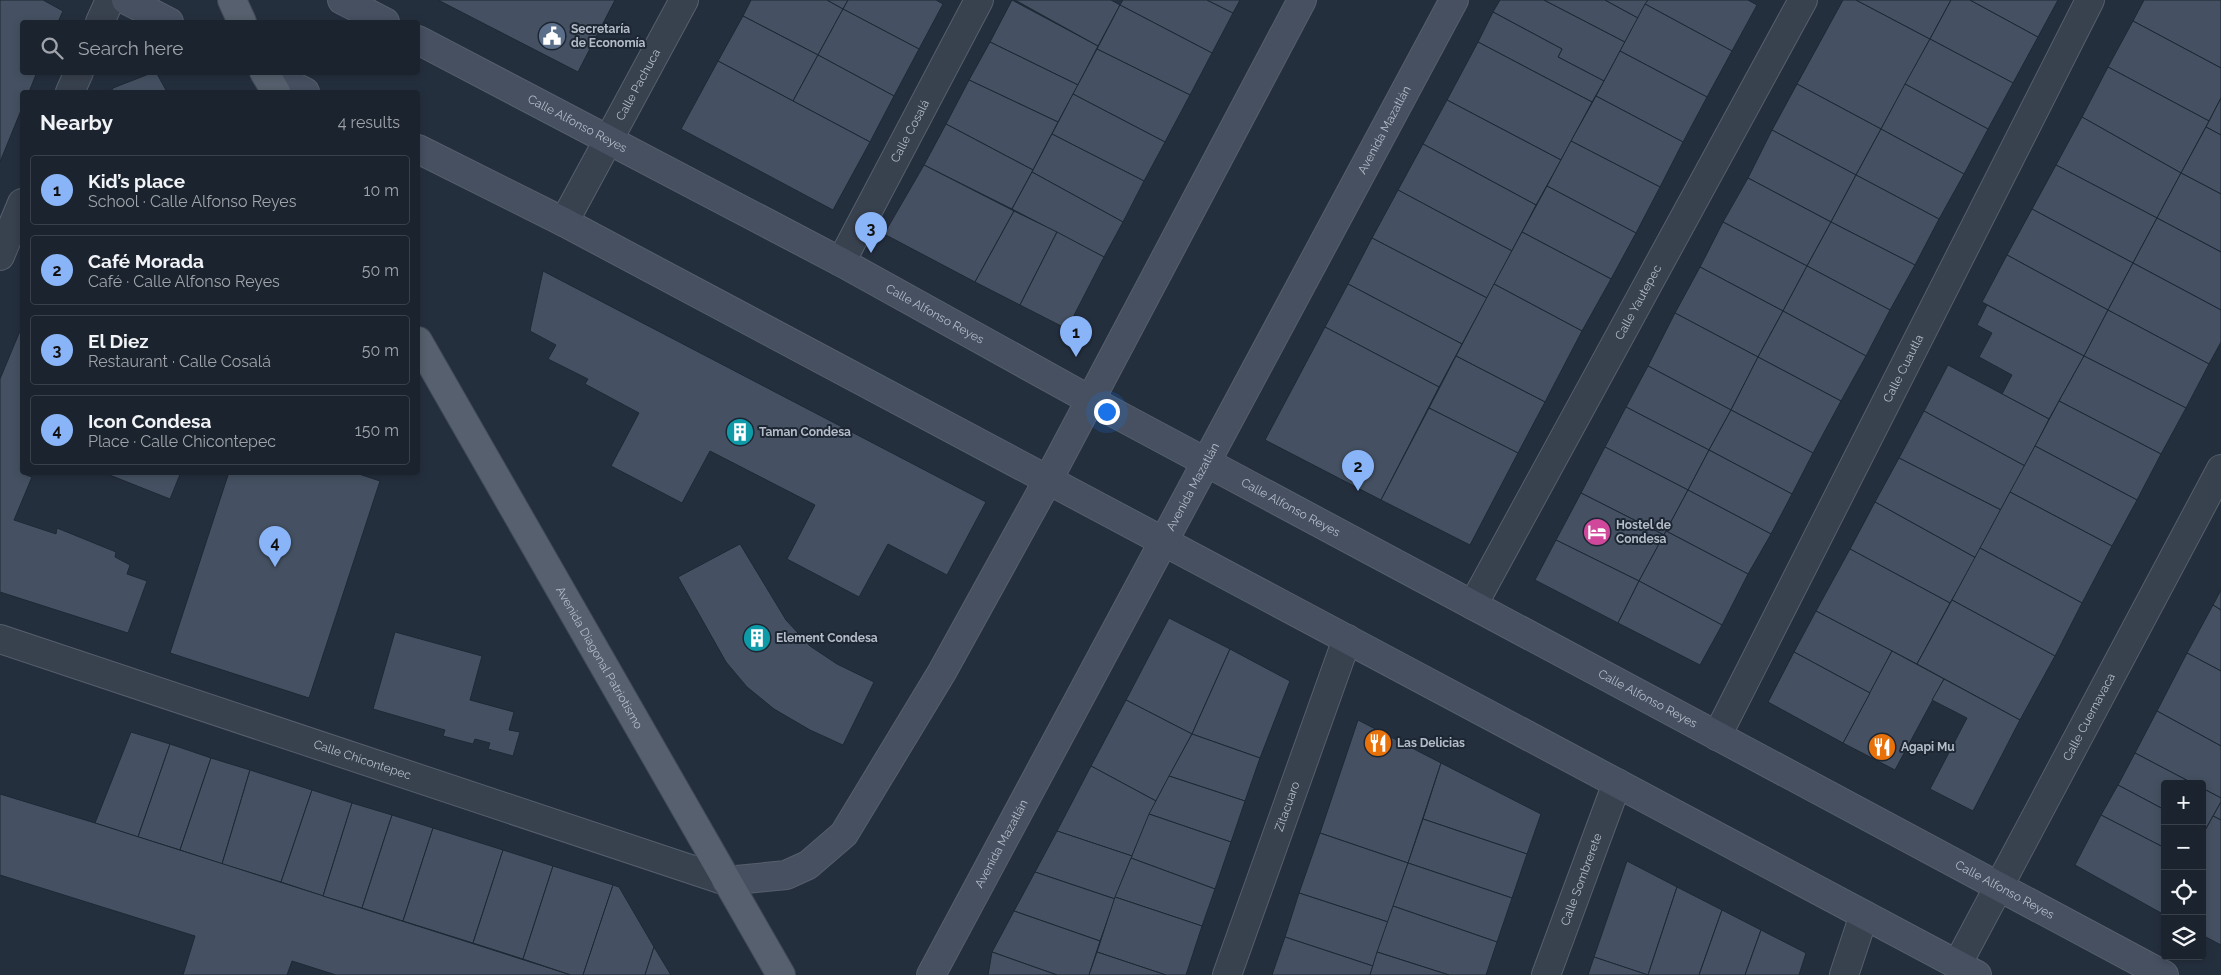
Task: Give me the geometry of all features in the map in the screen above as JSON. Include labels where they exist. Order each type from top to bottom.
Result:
[{"type":"main road","points":[[126,0],[165,20]]},
{"type":"main road","points":[[232,0],[241,20]]},
{"type":"main road","points":[[342,0],[381,20]]},
{"type":"main road","points":[[726,881],[786,875],[808,865],[844,834],[942,672],[1048,480],[1302,0]]},
{"type":"main road","name":"Avenida Mazatlán","points":[[931,975],[1454,0]]},
{"type":"main road","name":"Calle Alfonso Reyes","points":[[420,41],[841,262],[1090,400],[2164,975]]},
{"type":"main road","points":[[267,75],[275,90]]},
{"type":"main road","points":[[271,75],[302,90]]},
{"type":"main road","points":[[420,150],[564,222],[1967,970]]},
{"type":"main road","name":"Avenida Diagonal Patriotismo","points":[[420,345],[781,975]]},
{"type":"street","points":[[101,20],[110,0]]},
{"type":"street","name":"Calle Pachuca","points":[[564,222],[610,141],[684,0]]},
{"type":"street","name":"Calle Cosalá","points":[[841,262],[979,0]]},
{"type":"street","name":"Calle Yautepec","points":[[1473,605],[1803,0]]},
{"type":"street","name":"Calle Cuautla","points":[[1717,736],[2090,0]]},
{"type":"street","points":[[71,90],[78,75]]},
{"type":"street","points":[[0,256],[20,208]]},
{"type":"street","name":"Calle Cuernavaca","points":[[1967,970],[1999,887],[2221,468]]},
{"type":"street","name":"Calle Chicontepec","points":[[0,639],[726,881]]},
{"type":"street","name":"Zitacuaro","points":[[1227,975],[1347,639]]},
{"type":"street","name":"Calle Sombrerete","points":[[1546,975],[1618,783]]},
{"type":"street","points":[[1844,975],[1864,915]]},
{"type":"building","points":[[0,0],[43,0],[63,11],[59,20],[20,20],[20,75],[36,75],[30,90],[20,90],[20,113],[0,162]]},
{"type":"building","name":"Secretaría de Economía","points":[[438,0],[615,0],[578,72]]},
{"type":"building","points":[[751,0],[827,0],[843,9],[818,55],[743,16]]},
{"type":"building","points":[[827,0],[848,0],[843,9]]},
{"type":"building","points":[[848,0],[936,0],[943,4],[919,49],[843,9]]},
{"type":"building","points":[[1012,0],[1098,46],[1078,85],[990,42]]},
{"type":"building","points":[[1015,0],[1111,0],[1120,5],[1098,46]]},
{"type":"building","points":[[1123,0],[1207,0],[1233,13],[1212,53],[1120,5]]},
{"type":"building","points":[[1207,0],[1240,0],[1233,13]]},
{"type":"building","points":[[1500,0],[1544,0],[1625,42],[1604,81],[1558,57],[1562,49],[1493,12]]},
{"type":"building","points":[[1544,0],[1605,0],[1638,18],[1625,42]]},
{"type":"building","points":[[1605,0],[1648,0],[1638,18]]},
{"type":"building","points":[[1648,0],[1748,0],[1757,5],[1732,51],[1645,4]]},
{"type":"building","points":[[1843,0],[1856,0],[1930,39],[1881,129],[1797,84]]},
{"type":"building","points":[[1856,0],[1951,0],[1930,39]]},
{"type":"building","points":[[1951,0],[1970,0],[2038,37],[2013,83],[1930,39]]},
{"type":"building","points":[[1970,0],[2058,0],[2038,37]]},
{"type":"building","points":[[2144,0],[2221,0],[2221,68],[2133,21]]},
{"type":"building","points":[[1645,4],[1732,51],[1707,97],[1620,51]]},
{"type":"building","points":[[1120,5],[1212,53],[1190,95],[1097,49]]},
{"type":"building","points":[[843,9],[919,49],[894,96],[818,55]]},
{"type":"building","points":[[1493,12],[1562,49],[1558,57],[1604,81],[1592,102],[1478,42]]},
{"type":"building","points":[[743,16],[818,55],[793,101],[718,61]]},
{"type":"building","points":[[2133,21],[2221,68],[2221,98],[2209,121],[2108,67]]},
{"type":"building","points":[[1930,39],[2013,83],[1988,129],[1905,84]]},
{"type":"building","points":[[990,42],[1078,85],[1058,122],[969,80]]},
{"type":"building","points":[[1478,42],[1592,102],[1561,160],[1447,100]]},
{"type":"building","points":[[1097,49],[1190,95],[1165,142],[1073,94]]},
{"type":"building","points":[[1620,51],[1707,97],[1683,142],[1596,96]]},
{"type":"building","points":[[818,55],[894,96],[870,142],[793,101]]},
{"type":"building","points":[[718,61],[870,142],[833,210],[681,129]]},
{"type":"building","points":[[2108,67],[2209,121],[2181,173],[2082,117]]},
{"type":"building","points":[[146,75],[158,75],[166,90],[112,90]]},
{"type":"building","points":[[969,80],[1058,122],[1033,170],[946,124]]},
{"type":"building","points":[[1797,84],[1881,129],[1856,175],[1772,130]]},
{"type":"building","points":[[1905,84],[1988,129],[1964,174],[1881,129]]},
{"type":"building","points":[[1073,94],[1165,142],[1144,181],[1052,134]]},
{"type":"building","points":[[1596,96],[1683,142],[1660,187],[1571,141]]},
{"type":"building","points":[[2221,98],[2221,135],[2206,127]]},
{"type":"building","points":[[1447,100],[1561,160],[1536,205],[1423,144]]},
{"type":"building","points":[[2082,117],[2181,173],[2157,218],[2056,165]]},
{"type":"building","points":[[946,124],[1033,170],[1012,209],[924,165]]},
{"type":"building","points":[[2206,127],[2221,135],[2221,194],[2181,173]]},
{"type":"building","points":[[1881,129],[1964,174],[1939,219],[1856,175]]},
{"type":"building","points":[[1772,130],[1856,175],[1831,222],[1748,178]]},
{"type":"building","points":[[1052,134],[1144,181],[1123,222],[1032,172]]},
{"type":"building","points":[[1571,141],[1660,187],[1636,233],[1547,186]]},
{"type":"building","points":[[1423,144],[1536,205],[1512,251],[1398,190]]},
{"type":"building","points":[[924,165],[1014,211],[975,282],[884,234]]},
{"type":"building","points":[[2056,165],[2157,218],[2133,263],[2032,209]]},
{"type":"building","points":[[1032,172],[1123,222],[1104,257],[1012,209]]},
{"type":"building","points":[[2181,173],[2221,194],[2221,252],[2157,218]]},
{"type":"building","points":[[1856,175],[1939,219],[1915,265],[1831,222]]},
{"type":"building","points":[[1748,178],[1831,222],[1807,266],[1723,222]]},
{"type":"building","points":[[1547,186],[1636,233],[1611,279],[1522,232]]},
{"type":"building","points":[[1398,190],[1512,251],[1487,298],[1372,238]]},
{"type":"building","points":[[2032,209],[2133,263],[2108,310],[2007,255]]},
{"type":"building","points":[[1014,211],[1057,232],[1020,305],[975,282]]},
{"type":"building","points":[[2157,218],[2221,252],[2221,310],[2133,263]]},
{"type":"building","points":[[1723,222],[1807,266],[1783,311],[1700,267]]},
{"type":"building","points":[[1831,222],[1915,265],[1890,310],[1807,266]]},
{"type":"building","points":[[1057,232],[1104,257],[1067,329],[1020,305]]},
{"type":"building","points":[[1522,232],[1611,279],[1582,331],[1494,284]]},
{"type":"building","points":[[1372,238],[1487,298],[1462,344],[1348,284]]},
{"type":"building","points":[[2007,255],[2108,310],[2084,356],[1982,302]]},
{"type":"building","points":[[2133,263],[2221,310],[2221,342],[2209,364],[2108,310]]},
{"type":"building","points":[[1807,266],[1890,310],[1866,356],[1783,311]]},
{"type":"building","points":[[1700,267],[1783,311],[1758,357],[1675,313]]},
{"type":"building","name":"Taman Condesa","points":[[543,271],[986,502],[947,575],[888,544],[859,597],[787,559],[815,505],[710,451],[682,503],[611,466],[639,413],[585,384],[588,379],[548,359],[556,345],[530,331]]},
{"type":"building","points":[[1348,284],[1462,344],[1439,387],[1325,327]]},
{"type":"building","points":[[1494,284],[1582,331],[1545,402],[1456,356]]},
{"type":"building","points":[[1987,305],[2084,356],[2049,419],[2002,394],[2012,375],[1979,357],[1992,333],[1977,325]]},
{"type":"building","points":[[2108,310],[2209,364],[2186,408],[2084,356]]},
{"type":"building","points":[[1783,311],[1866,356],[1841,401],[1758,357]]},
{"type":"building","points":[[1675,313],[1758,357],[1731,410],[1648,366]]},
{"type":"building","points":[[1325,327],[1439,387],[1381,500],[1265,440]]},
{"type":"building","points":[[20,331],[20,475],[32,477],[14,520],[56,534],[57,528],[116,552],[115,557],[130,565],[127,574],[147,581],[128,633],[0,592],[0,379]]},
{"type":"building","points":[[1456,356],[1545,402],[1518,453],[1429,408]]},
{"type":"building","points":[[2084,356],[2186,408],[2161,454],[2059,401]]},
{"type":"building","points":[[1758,357],[1841,401],[1813,453],[1731,410]]},
{"type":"building","points":[[1948,365],[2049,419],[2025,466],[1924,411]]},
{"type":"building","points":[[1648,366],[1731,410],[1709,450],[1626,407]]},
{"type":"building","points":[[2059,401],[2161,454],[2137,500],[2035,446]]},
{"type":"building","points":[[1626,407],[1709,450],[1688,490],[1605,447]]},
{"type":"building","points":[[1429,408],[1518,453],[1470,545],[1381,500]]},
{"type":"building","points":[[1731,410],[1813,453],[1792,494],[1709,450]]},
{"type":"building","points":[[1924,411],[2025,466],[2001,510],[1899,458]]},
{"type":"building","points":[[2035,446],[2137,500],[2112,546],[2010,492]]},
{"type":"building","points":[[1605,447],[1688,490],[1664,535],[1581,493]]},
{"type":"building","points":[[1709,450],[1792,494],[1771,534],[1688,490]]},
{"type":"building","points":[[1899,458],[2001,510],[1976,558],[1875,502]]},
{"type":"building","points":[[110,475],[180,475],[170,499]]},
{"type":"building","points":[[228,475],[362,475],[380,481],[309,698],[170,653]]},
{"type":"building","points":[[1688,490],[1771,534],[1748,574],[1666,531]]},
{"type":"building","points":[[2010,492],[2112,546],[2082,603],[1980,548]]},
{"type":"building","points":[[1581,493],[1664,535],[1639,581],[1556,540]]},
{"type":"building","points":[[1875,502],[1976,558],[1950,603],[1850,549]]},
{"type":"building","points":[[1666,531],[1748,574],[1722,625],[1639,581]]},
{"type":"building","points":[[1556,540],[1639,581],[1618,623],[1535,580]]},
{"type":"building","name":"Element Condesa","points":[[740,544],[786,620],[810,646],[837,664],[874,682],[843,745],[810,730],[774,709],[747,687],[726,662],[678,577]]},
{"type":"building","points":[[1980,548],[2082,603],[2055,656],[1952,600]]},
{"type":"building","points":[[1850,549],[1950,603],[1917,664],[1816,611]]},
{"type":"building","points":[[1639,581],[1722,625],[1700,665],[1618,623]]},
{"type":"building","points":[[2221,590],[2221,610],[2213,605]]},
{"type":"building","points":[[1952,600],[2055,656],[2020,720],[1917,664]]},
{"type":"building","points":[[2213,605],[2221,610],[2221,671],[2187,653]]},
{"type":"building","points":[[1816,611],[1892,651],[1870,693],[1794,652]]},
{"type":"building","points":[[1169,618],[1230,649],[1192,734],[1126,700]]},
{"type":"building","points":[[395,632],[482,656],[470,700],[514,712],[509,730],[520,732],[513,756],[488,749],[490,743],[475,739],[473,744],[443,736],[445,730],[373,709]]},
{"type":"building","points":[[1230,649],[1290,681],[1260,758],[1192,734]]},
{"type":"building","points":[[1892,651],[1944,679],[1895,770],[1843,743]]},
{"type":"building","points":[[1794,652],[1870,693],[1843,743],[1768,702]]},
{"type":"building","points":[[2187,653],[2221,671],[2221,746],[2157,711]]},
{"type":"building","points":[[1944,679],[2020,720],[1973,811],[1930,789],[1967,718],[1932,700]]},
{"type":"building","points":[[1126,700],[1192,734],[1156,801],[1091,766]]},
{"type":"building","points":[[2157,711],[2221,746],[2221,798],[2206,790],[2206,780],[2186,780],[2135,753]]},
{"type":"building","points":[[1358,720],[1441,763],[1408,863],[1320,833]]},
{"type":"building","points":[[131,732],[170,744],[138,837],[95,823]]},
{"type":"building","points":[[1192,734],[1260,758],[1245,801],[1169,776]]},
{"type":"building","points":[[170,744],[211,758],[180,850],[138,837]]},
{"type":"building","points":[[2135,753],[2186,780],[2161,780],[2161,808],[2118,785]]},
{"type":"building","points":[[211,758],[250,770],[222,864],[180,850]]},
{"type":"building","points":[[1441,763],[1541,814],[1527,854],[1423,819]]},
{"type":"building","points":[[1091,766],[1156,801],[1132,856],[1057,831]]},
{"type":"building","points":[[250,770],[312,790],[281,882],[222,864]]},
{"type":"building","points":[[1169,776],[1245,801],[1231,842],[1149,814]]},
{"type":"building","points":[[2118,785],[2161,808],[2161,846],[2101,815]]},
{"type":"building","points":[[312,790],[352,803],[323,896],[281,882]]},
{"type":"building","points":[[2206,790],[2221,798],[2221,802],[2206,828]]},
{"type":"building","points":[[0,794],[571,975],[336,975],[292,961],[287,975],[183,975],[195,936],[0,875]]},
{"type":"building","points":[[2221,802],[2221,820],[2213,816]]},
{"type":"building","points":[[352,803],[392,815],[362,908],[323,896]]},
{"type":"building","points":[[1149,814],[1231,842],[1215,889],[1131,858]]},
{"type":"building","points":[[392,815],[433,828],[403,921],[362,908]]},
{"type":"building","points":[[2101,815],[2161,846],[2161,913],[2075,865]]},
{"type":"building","points":[[2213,816],[2221,820],[2221,945],[2206,937],[2206,829]]},
{"type":"building","points":[[1423,819],[1527,854],[1512,898],[1408,863]]},
{"type":"building","points":[[433,828],[503,850],[473,943],[403,921]]},
{"type":"building","points":[[1057,831],[1132,856],[1115,899],[1035,872]]},
{"type":"building","points":[[1320,833],[1408,863],[1388,922],[1299,893]]},
{"type":"building","points":[[503,850],[553,866],[523,959],[473,943]]},
{"type":"building","points":[[1131,858],[1215,889],[1202,926],[1115,897]]},
{"type":"building","points":[[1627,861],[1677,887],[1648,975],[1594,957]]},
{"type":"building","points":[[1408,863],[1512,898],[1497,942],[1393,906]]},
{"type":"building","points":[[553,866],[613,885],[583,975],[571,975],[523,959]]},
{"type":"building","points":[[1035,872],[1115,899],[1100,941],[1014,911]]},
{"type":"building","points":[[613,885],[619,887],[654,947],[645,975],[583,975]]},
{"type":"building","points":[[1677,887],[1722,910],[1699,975],[1648,975]]},
{"type":"building","points":[[1299,893],[1388,922],[1373,966],[1285,937]]},
{"type":"building","points":[[1115,897],[1202,926],[1186,975],[1166,975],[1097,952]]},
{"type":"building","points":[[1393,906],[1497,942],[1486,975],[1449,975],[1377,952]]},
{"type":"building","points":[[1722,910],[1761,930],[1745,975],[1699,975]]},
{"type":"building","points":[[1014,911],[1100,941],[1089,975],[1057,975],[992,952]]},
{"type":"building","points":[[1761,930],[1806,953],[1799,975],[1745,975]]},
{"type":"building","points":[[1285,937],[1373,966],[1370,975],[1272,975]]},
{"type":"building","points":[[654,947],[671,975],[645,975]]},
{"type":"building","points":[[992,952],[1057,975],[988,975]]},
{"type":"building","points":[[1097,952],[1166,975],[1089,975]]},
{"type":"building","points":[[1377,952],[1449,975],[1370,975]]},
{"type":"building","points":[[1594,957],[1648,975],[1588,975]]},
{"type":"place","name":"Secretaría de Economía","points":[[552,36]]},
{"type":"place","name":"El Diez","points":[[871,253]]},
{"type":"place","name":"Kid’s place","points":[[1076,357]]},
{"type":"place","name":"Taman Condesa","points":[[740,432]]},
{"type":"place","name":"Café Morada","points":[[1358,491]]},
{"type":"place","name":"Hostel de Condesa","points":[[1597,532]]},
{"type":"place","name":"Icon Condesa","points":[[275,567]]},
{"type":"place","name":"Element Condesa","points":[[757,638]]},
{"type":"place","name":"Las Delicias","points":[[1378,743]]},
{"type":"place","name":"Agapi Mu","points":[[1882,747]]}]
